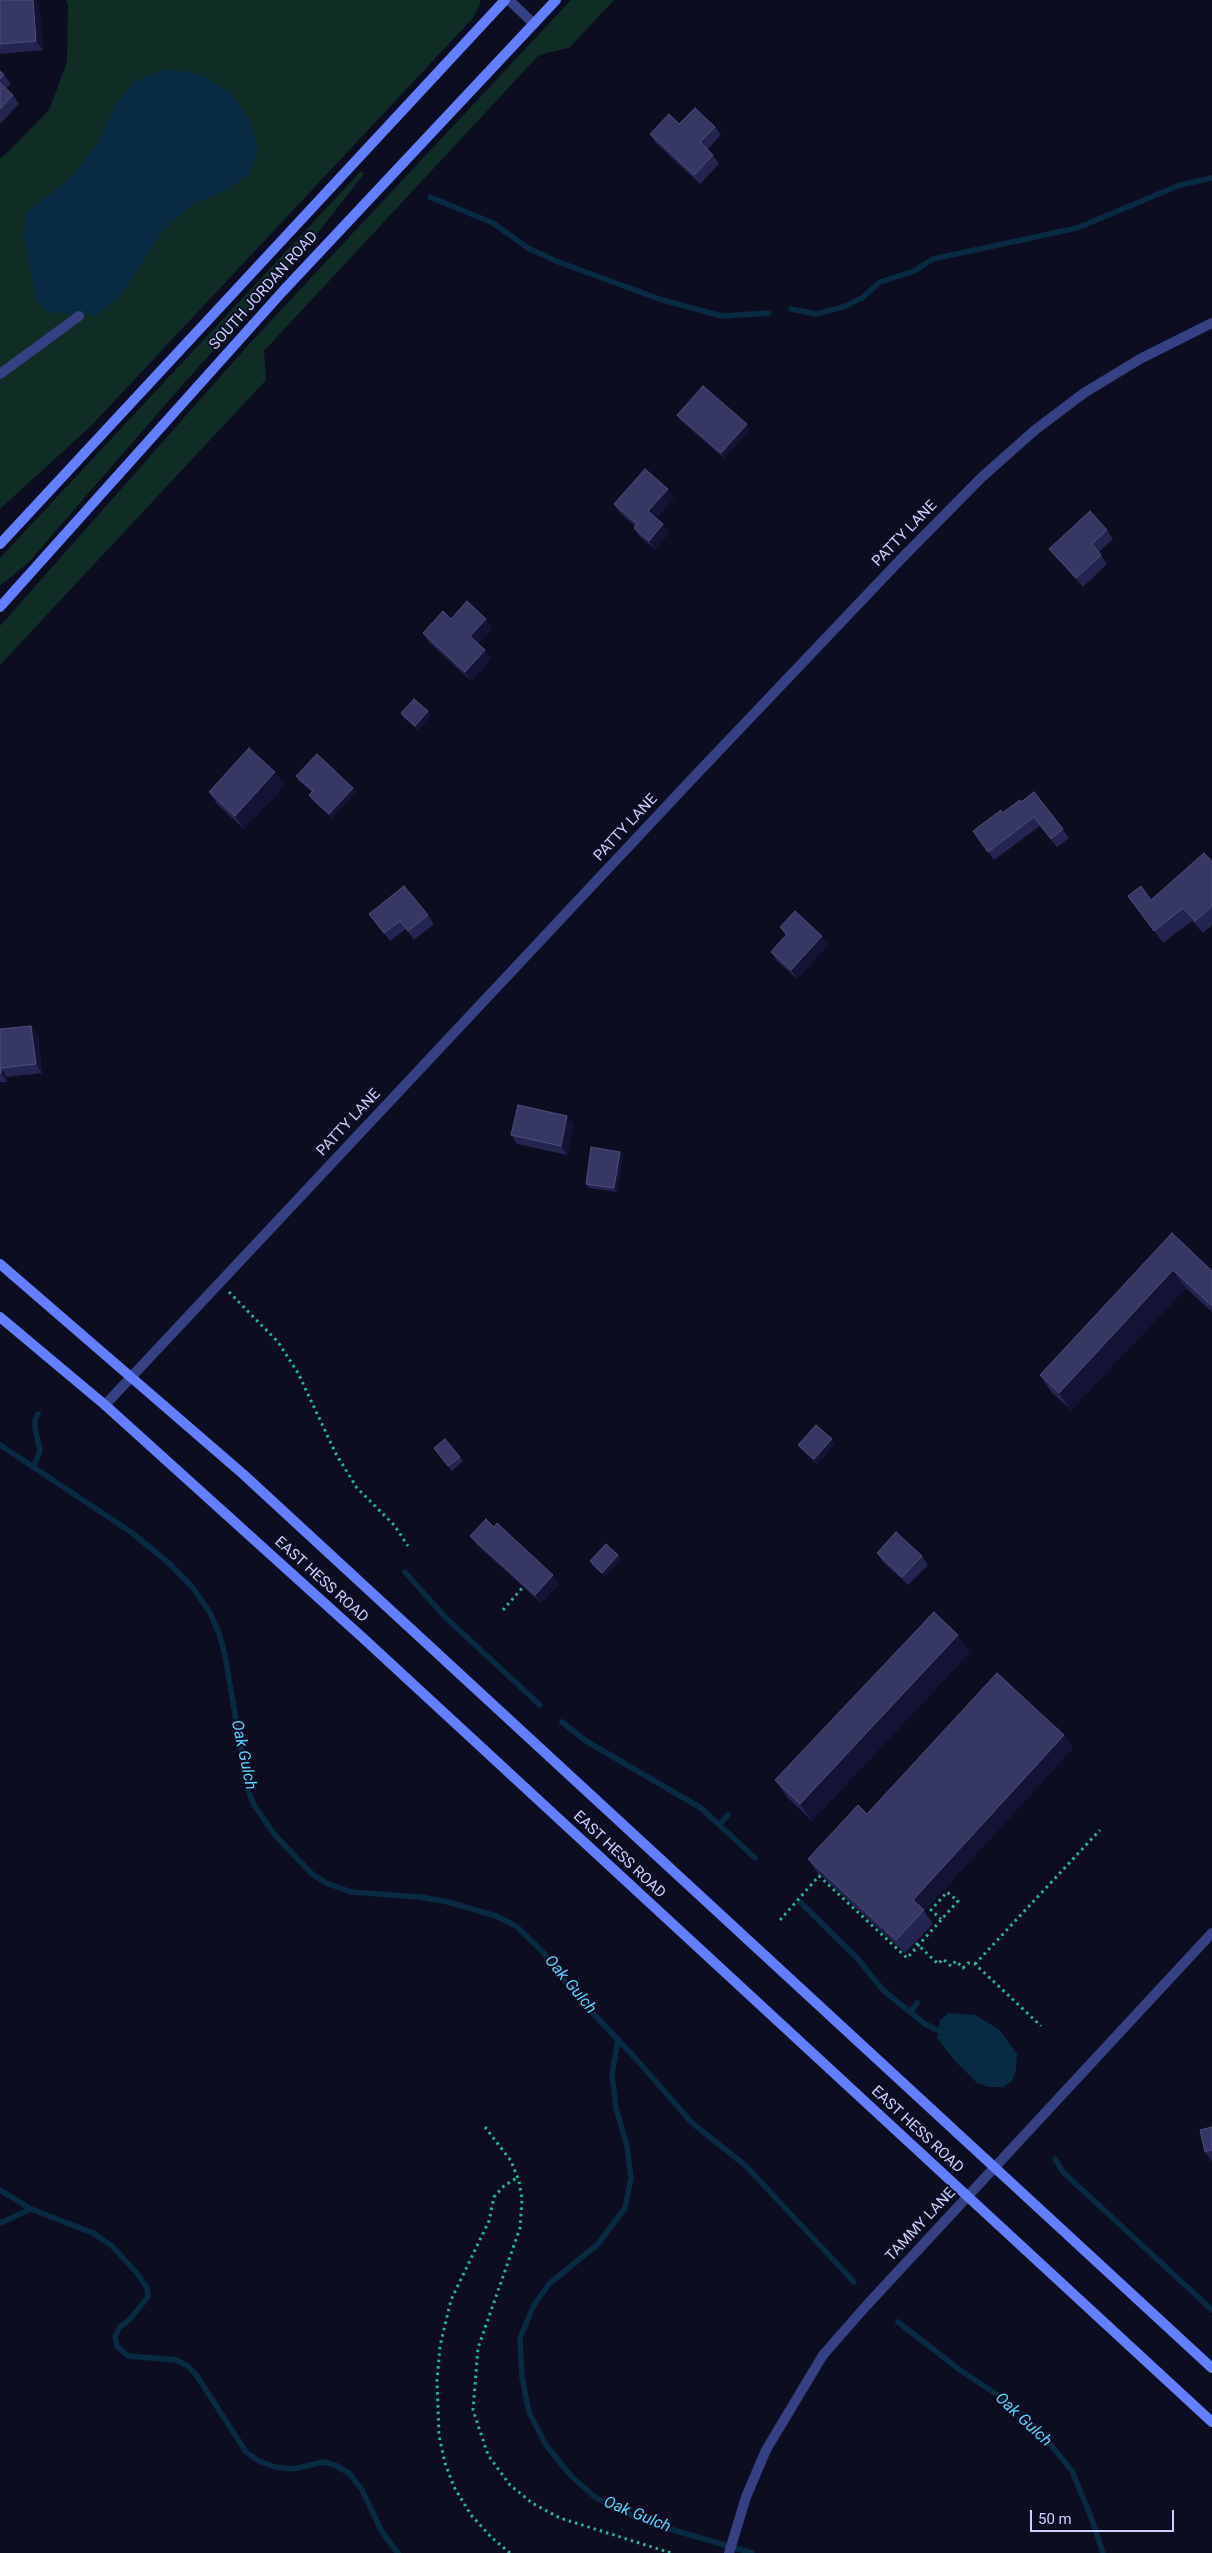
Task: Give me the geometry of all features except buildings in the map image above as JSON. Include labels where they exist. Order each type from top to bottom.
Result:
[{"type":"main road","name":"SOUTH JORDAN ROAD","points":[[0,544],[507,0]]},
{"type":"main road","name":"SOUTH JORDAN ROAD","points":[[0,607],[289,284],[556,0]]},
{"type":"main road","name":"EAST HESS ROAD","points":[[0,1264],[190,1426],[1212,2368]]},
{"type":"main road","name":"EAST HESS ROAD","points":[[0,1317],[105,1405],[363,1638],[1212,2422]]},
{"type":"street","points":[[507,0],[534,24]]},
{"type":"street","points":[[0,374],[79,316]]},
{"type":"street","name":"PATTY LANE","points":[[105,1405],[736,732],[982,477],[1035,430],[1084,393],[1140,359],[1212,322]]},
{"type":"street","name":"TAMMY LANE","points":[[729,2553],[746,2497],[766,2450],[823,2355],[866,2306],[1212,1933]]},
{"type":"path","points":[[219,1283],[251,1312],[278,1342],[298,1373],[336,1454],[357,1488],[394,1525],[408,1546]]},
{"type":"path","points":[[503,1610],[523,1588]]},
{"type":"path","points":[[975,1964],[1100,1830]]},
{"type":"path","points":[[780,1920],[819,1876],[907,1958],[917,1944],[941,1919],[958,1901],[947,1892],[931,1910],[941,1919]]},
{"type":"path","points":[[917,1944],[938,1964],[943,1959],[951,1966],[956,1961],[963,1968],[968,1963],[975,1964],[1041,2026]]},
{"type":"path","points":[[485,2127],[511,2161],[518,2177],[522,2199],[520,2228],[478,2348],[473,2410],[488,2455],[510,2485],[532,2503],[560,2518],[671,2553]]},
{"type":"path","points":[[510,2553],[490,2537],[471,2515],[454,2487],[445,2463],[439,2436],[437,2381],[440,2346],[451,2300],[490,2222],[494,2197],[504,2186],[518,2177]]},
{"type":"green space","points":[[66,0],[480,0],[480,4],[473,18],[91,426],[0,509],[0,158],[49,110],[67,62],[68,6]]},
{"type":"green space","points":[[571,0],[614,0],[569,48],[539,55],[264,351],[266,380],[0,665],[0,626],[250,343]]},
{"type":"green space","points":[[361,171],[364,174],[298,258],[185,382],[28,563],[0,586],[0,558]]},
{"type":"water","points":[[166,69],[200,74],[230,92],[250,121],[258,152],[248,175],[225,191],[191,205],[162,231],[120,297],[96,315],[47,312],[36,300],[24,235],[26,213],[69,179],[98,143],[117,101],[136,81]]},
{"type":"water","points":[[949,2013],[975,2015],[1000,2030],[1017,2054],[1016,2071],[1012,2081],[1003,2087],[988,2087],[976,2082],[955,2061],[937,2038],[940,2020]]},
{"type":"waterway","points":[[791,309],[816,314],[843,307],[862,298],[880,282],[914,271],[933,259],[1077,228],[1180,185],[1212,178]]},
{"type":"waterway","points":[[430,197],[493,223],[528,248],[556,261],[662,300],[722,316],[769,313]]},
{"type":"waterway","points":[[33,1468],[40,1451],[35,1428],[35,1420],[38,1414]]},
{"type":"waterway","name":"Oak Gulch","points":[[0,1445],[131,1532],[170,1564],[193,1588],[210,1613],[219,1633],[225,1655],[248,1790],[254,1805],[274,1834],[312,1874],[326,1883],[351,1892],[420,1897],[448,1902],[496,1916],[516,1926],[543,1952],[576,1995],[637,2060],[692,2123],[746,2166],[854,2282]]},
{"type":"waterway","points":[[405,1572],[445,1617],[540,1705]]},
{"type":"waterway","points":[[562,1722],[586,1741],[701,1808],[755,1858]]},
{"type":"waterway","points":[[720,1824],[728,1815]]},
{"type":"waterway","points":[[800,1902],[857,1958],[883,1990],[925,2024],[943,2033]]},
{"type":"waterway","points":[[910,2012],[917,2003]]},
{"type":"waterway","name":"Oak Gulch","points":[[618,2039],[612,2075],[616,2108],[627,2146],[631,2178],[625,2208],[597,2245],[549,2284],[534,2305],[520,2338],[522,2377],[529,2412],[546,2445],[571,2476],[595,2497],[626,2513],[663,2527],[752,2553]]},
{"type":"waterway","points":[[1055,2159],[1063,2172],[1212,2310]]},
{"type":"waterway","points":[[0,2190],[31,2209],[93,2233],[112,2246],[136,2272],[147,2288],[148,2297],[130,2319],[120,2327],[115,2336],[117,2346],[128,2356],[176,2360],[188,2366],[197,2376],[246,2452],[259,2461],[275,2467],[293,2469],[324,2462],[335,2465],[349,2473],[362,2490],[382,2532],[398,2553]]},
{"type":"waterway","points":[[0,2223],[31,2209]]},
{"type":"waterway","name":"Oak Gulch","points":[[898,2322],[960,2370],[1005,2400],[1028,2419],[1046,2439],[1072,2471],[1091,2517],[1103,2553]]}]
